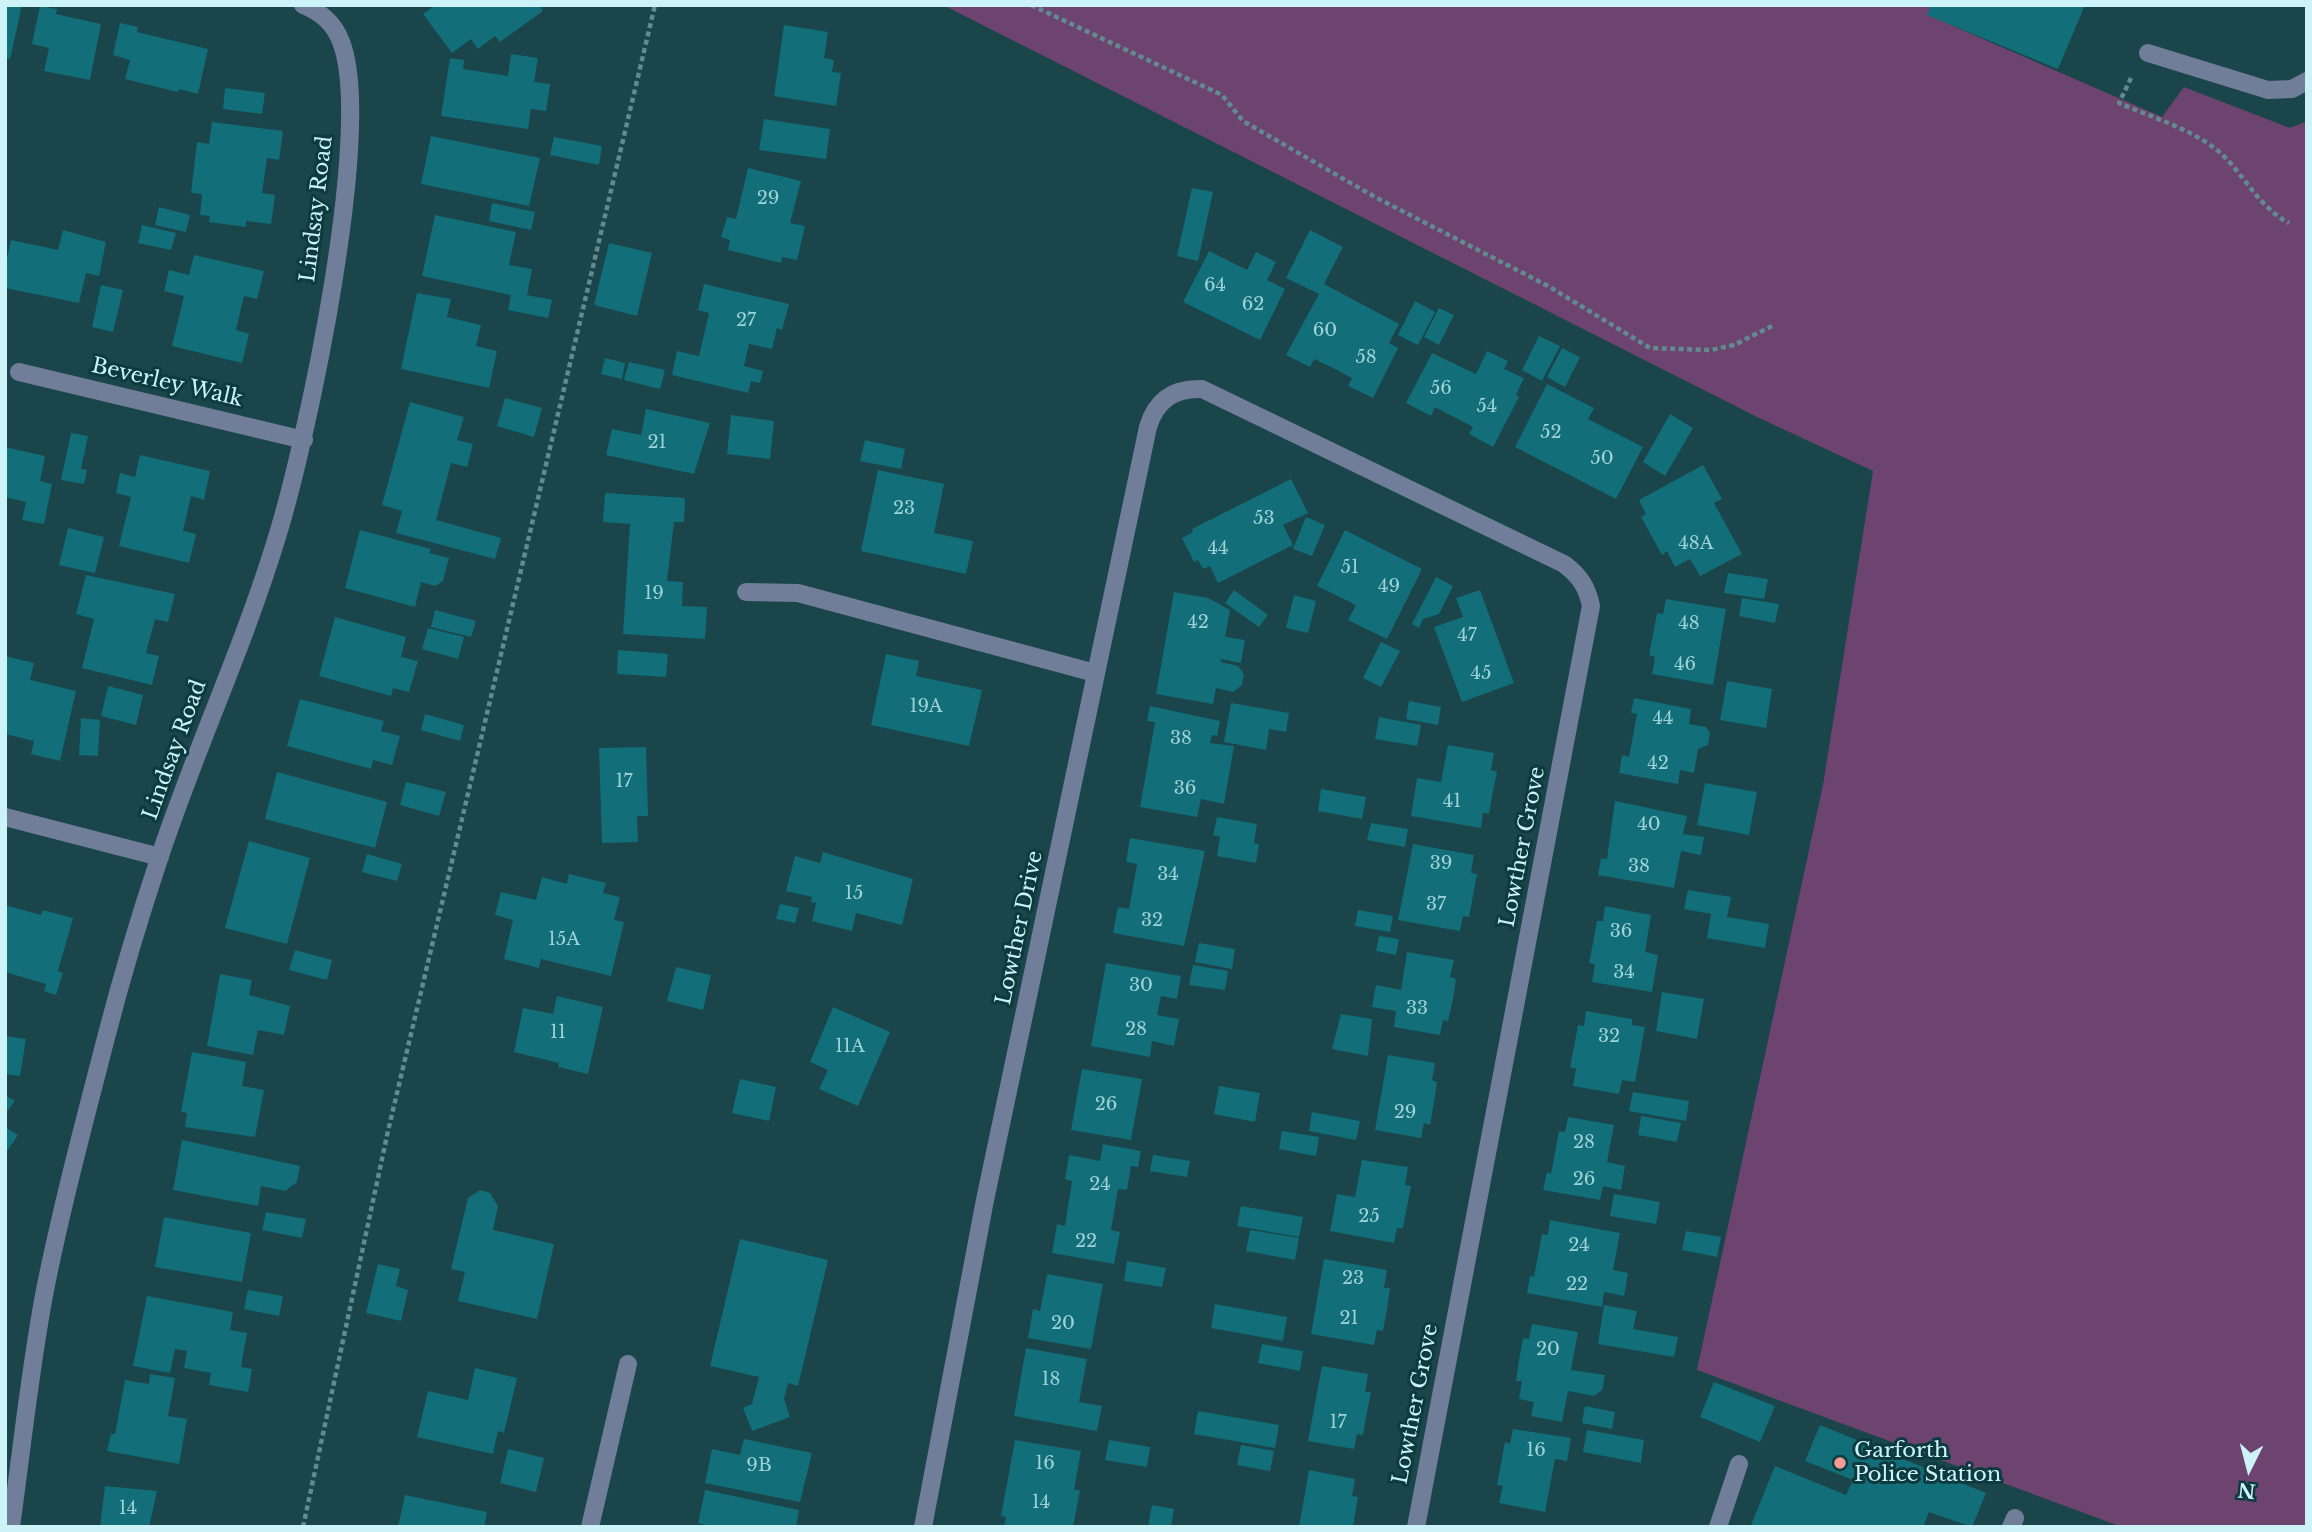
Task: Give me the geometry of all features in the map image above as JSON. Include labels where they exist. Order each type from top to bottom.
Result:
[{"type":"street","name":"Lindsay Road","points":[[11,1527],[45,1291],[108,1032],[160,857],[277,539],[319,367],[341,217],[351,118],[348,70],[339,36],[318,11],[303,5]]},
{"type":"street","points":[[2148,53],[2268,90],[2292,89],[2307,81]]},
{"type":"street","name":"Beverley Walk","points":[[19,372],[303,440]]},
{"type":"street","name":"Lowther Drive","points":[[923,1527],[985,1200],[1152,413],[1160,401],[1187,388],[1202,389],[1216,396]]},
{"type":"street","name":"Lowther Grove","points":[[1216,396],[1564,564],[1578,575],[1587,589],[1591,606],[1416,1527]]},
{"type":"street","points":[[746,592],[798,593],[1095,673]]},
{"type":"street","points":[[5,817],[160,857]]},
{"type":"street","points":[[590,1527],[628,1364]]},
{"type":"street","points":[[1718,1527],[1739,1464]]},
{"type":"path","points":[[303,1527],[388,1131],[655,5]]},
{"type":"path","points":[[1031,5],[1222,95],[1243,121],[1375,197],[1548,286],[1650,348],[1711,350],[1734,345],[1772,326]]},
{"type":"path","points":[[2148,53],[2134,71],[2119,103],[2182,130],[2216,150],[2273,215],[2289,223]]},
{"type":"shaded area","points":[[943,5],[1931,5],[1928,15],[2162,117],[2184,87],[2290,128],[2307,121],[2307,1527],[2122,1527],[1697,1370],[1823,785],[1873,471],[1757,417]]},
{"type":"building","points":[[5,5],[22,5],[10,59],[5,58]]},
{"type":"building","points":[[436,5],[539,5],[543,11],[500,42],[495,36],[478,49],[471,39],[452,53],[423,14]]},
{"type":"building","points":[[1931,5],[2085,5],[2058,69],[1927,15]]},
{"type":"building","points":[[40,6],[57,9],[56,14],[101,24],[90,80],[44,71],[49,48],[32,44]]},
{"type":"building","points":[[120,23],[138,27],[137,32],[208,49],[198,94],[125,79],[130,60],[113,55]]},
{"type":"building","points":[[784,25],[828,32],[824,58],[834,60],[832,72],[841,73],[836,106],[774,96]]},
{"type":"building","points":[[511,54],[538,58],[534,82],[550,84],[546,111],[531,109],[528,129],[441,116],[450,58],[464,60],[463,69],[508,76]]},
{"type":"building","points":[[225,88],[265,93],[262,114],[223,109]]},
{"type":"building","points":[[764,119],[830,129],[826,159],[759,150]]},
{"type":"building","points":[[212,122],[283,131],[279,160],[267,158],[262,193],[275,195],[271,224],[246,221],[246,227],[209,222],[210,216],[200,215],[202,194],[191,193],[197,142],[209,144]]},
{"type":"building","points":[[431,136],[540,158],[529,206],[421,184]]},
{"type":"building","points":[[554,137],[602,146],[599,165],[550,155]]},
{"type":"building","points":[[748,168],[801,181],[790,223],[805,226],[797,260],[782,257],[781,263],[728,250],[730,240],[721,237],[727,217],[736,219]]},
{"type":"building","points":[[1192,188],[1213,192],[1198,261],[1177,256]]},
{"type":"building","points":[[492,203],[535,212],[531,230],[489,221]]},
{"type":"building","points":[[159,207],[190,215],[186,232],[155,225]]},
{"type":"building","points":[[435,215],[516,232],[509,265],[532,269],[527,295],[552,300],[548,318],[508,310],[511,295],[422,276]]},
{"type":"building","points":[[142,225],[176,233],[171,250],[138,243]]},
{"type":"building","points":[[63,230],[106,242],[99,276],[86,273],[79,303],[5,288],[5,267],[11,240],[58,250]]},
{"type":"building","points":[[1310,230],[1343,247],[1324,284],[1399,324],[1389,343],[1398,348],[1373,398],[1348,386],[1352,378],[1333,368],[1314,359],[1310,367],[1286,355],[1319,294],[1286,278]]},
{"type":"building","points":[[609,243],[652,253],[637,316],[594,305]]},
{"type":"building","points":[[1209,251],[1247,270],[1256,252],[1276,262],[1267,280],[1285,289],[1260,340],[1183,302]]},
{"type":"building","points":[[194,255],[264,271],[257,299],[244,296],[236,330],[249,334],[242,363],[172,346],[184,296],[164,291],[169,270],[189,275]]},
{"type":"building","points":[[704,284],[789,304],[782,330],[777,328],[772,349],[749,344],[744,366],[763,371],[760,383],[751,381],[748,393],[672,375],[677,351],[699,356],[709,313],[698,310]]},
{"type":"building","points":[[101,285],[123,290],[113,332],[92,327]]},
{"type":"building","points":[[417,293],[451,299],[447,317],[481,325],[476,346],[497,351],[489,388],[401,369]]},
{"type":"building","points":[[1415,301],[1435,312],[1418,345],[1398,335]]},
{"type":"building","points":[[1439,308],[1454,315],[1439,345],[1424,337]]},
{"type":"building","points":[[1539,336],[1560,346],[1542,381],[1522,370]]},
{"type":"building","points":[[1562,348],[1580,357],[1565,387],[1547,377]]},
{"type":"building","points":[[1487,351],[1508,361],[1504,369],[1524,378],[1516,395],[1519,397],[1493,447],[1469,434],[1473,427],[1435,407],[1431,416],[1406,403],[1432,353],[1476,374]]},
{"type":"building","points":[[605,358],[625,363],[622,379],[601,374]]},
{"type":"building","points":[[629,362],[665,370],[660,389],[624,380]]},
{"type":"building","points":[[1547,384],[1594,408],[1588,419],[1643,447],[1616,499],[1515,447]]},
{"type":"building","points":[[505,398],[542,408],[534,437],[497,426]]},
{"type":"building","points":[[410,402],[464,417],[457,440],[473,444],[467,467],[451,463],[436,520],[501,538],[495,559],[396,533],[402,511],[382,505]]},
{"type":"building","points":[[646,409],[710,423],[694,474],[606,455],[612,429],[641,435]]},
{"type":"building","points":[[1670,414],[1693,428],[1665,476],[1643,462]]},
{"type":"building","points":[[731,415],[774,421],[770,459],[727,454]]},
{"type":"building","points":[[71,433],[88,436],[81,469],[87,470],[84,484],[61,480]]},
{"type":"building","points":[[865,440],[905,449],[901,469],[860,461]]},
{"type":"building","points":[[5,447],[45,456],[40,481],[52,484],[44,524],[22,520],[26,502],[5,497]]},
{"type":"building","points":[[140,455],[210,471],[204,500],[191,496],[183,531],[196,534],[189,563],[119,546],[131,497],[116,493],[120,473],[135,477]]},
{"type":"building","points":[[1703,465],[1722,499],[1714,503],[1742,554],[1700,576],[1690,559],[1675,567],[1667,551],[1662,555],[1641,517],[1646,514],[1639,500]]},
{"type":"building","points":[[878,470],[944,484],[934,533],[973,541],[966,574],[861,551]]},
{"type":"building","points":[[1291,479],[1308,513],[1283,525],[1293,545],[1218,583],[1210,566],[1203,569],[1198,560],[1194,562],[1182,538],[1193,532],[1192,529]]},
{"type":"building","points":[[605,493],[685,498],[684,522],[674,522],[667,581],[683,582],[682,606],[707,607],[705,639],[623,634],[630,524],[603,522]]},
{"type":"building","points":[[1306,517],[1325,525],[1312,556],[1293,549]]},
{"type":"building","points":[[68,528],[104,537],[95,573],[59,565]]},
{"type":"building","points":[[360,530],[431,549],[429,553],[449,558],[443,581],[435,586],[421,582],[415,607],[345,588]]},
{"type":"building","points":[[1345,530],[1422,569],[1387,639],[1348,620],[1356,605],[1317,586]]},
{"type":"building","points":[[1728,573],[1768,579],[1764,599],[1724,593]]},
{"type":"building","points":[[86,575],[175,594],[168,622],[155,619],[146,653],[159,656],[152,685],[82,668],[94,619],[76,614]]},
{"type":"building","points":[[1436,577],[1453,586],[1439,614],[1423,619],[1419,628],[1412,624]]},
{"type":"building","points":[[1234,590],[1268,615],[1259,627],[1225,603]]},
{"type":"building","points":[[1480,590],[1514,683],[1462,702],[1434,627],[1463,617],[1456,598]]},
{"type":"building","points":[[1174,592],[1208,598],[1230,610],[1225,637],[1245,640],[1241,663],[1221,659],[1221,662],[1238,666],[1244,674],[1242,685],[1233,692],[1216,688],[1213,704],[1156,694]]},
{"type":"building","points":[[1294,595],[1316,601],[1308,633],[1286,628]]},
{"type":"building","points":[[1742,598],[1779,604],[1775,623],[1739,616]]},
{"type":"building","points":[[1666,599],[1726,609],[1713,685],[1652,674],[1655,657],[1649,655],[1657,613],[1663,614]]},
{"type":"building","points":[[435,610],[476,621],[471,637],[431,627]]},
{"type":"building","points":[[335,617],[406,637],[401,657],[418,661],[409,692],[393,688],[391,696],[319,676]]},
{"type":"building","points":[[428,628],[464,637],[458,659],[422,649]]},
{"type":"building","points":[[1381,642],[1400,651],[1381,687],[1363,678]]},
{"type":"building","points":[[618,650],[668,654],[666,677],[617,674]]},
{"type":"building","points":[[886,654],[919,661],[916,676],[982,690],[969,746],[871,725]]},
{"type":"building","points":[[5,656],[34,663],[30,680],[76,691],[60,761],[31,754],[34,741],[5,734]]},
{"type":"building","points":[[1727,681],[1772,689],[1766,728],[1720,720]]},
{"type":"building","points":[[108,686],[143,695],[136,725],[101,716]]},
{"type":"building","points":[[1634,698],[1691,709],[1689,724],[1706,727],[1710,733],[1708,745],[1698,749],[1694,773],[1680,770],[1678,784],[1619,773],[1622,755],[1629,757],[1637,714],[1631,713]]},
{"type":"building","points":[[300,699],[384,721],[381,731],[400,736],[392,765],[373,760],[371,769],[287,746]]},
{"type":"building","points":[[1409,701],[1441,707],[1438,725],[1406,719]]},
{"type":"building","points":[[1231,703],[1289,713],[1286,732],[1269,729],[1266,750],[1224,742]]},
{"type":"building","points":[[1150,706],[1220,721],[1217,736],[1212,735],[1210,743],[1234,746],[1224,804],[1201,799],[1197,817],[1140,807],[1155,722],[1147,721]]},
{"type":"building","points":[[425,714],[464,725],[460,741],[421,730]]},
{"type":"building","points":[[1379,717],[1421,725],[1417,746],[1375,739]]},
{"type":"building","points":[[81,718],[100,720],[98,756],[79,755]]},
{"type":"building","points":[[1448,745],[1494,753],[1491,770],[1497,772],[1489,814],[1483,813],[1481,828],[1411,816],[1417,778],[1441,782]]},
{"type":"building","points":[[646,747],[648,816],[637,816],[638,842],[602,843],[599,748]]},
{"type":"building","points":[[277,772],[387,802],[375,848],[265,819]]},
{"type":"building","points":[[406,782],[446,792],[439,816],[400,805]]},
{"type":"building","points":[[1705,783],[1757,792],[1749,835],[1697,825]]},
{"type":"building","points":[[1321,789],[1366,797],[1362,819],[1318,811]]},
{"type":"building","points":[[1615,801],[1687,816],[1683,834],[1704,837],[1701,855],[1681,851],[1674,888],[1598,875],[1601,858],[1607,859]]},
{"type":"building","points":[[1217,817],[1257,824],[1254,843],[1259,844],[1256,863],[1217,856],[1220,837],[1213,835]]},
{"type":"building","points":[[1371,823],[1408,829],[1405,847],[1367,840]]},
{"type":"building","points":[[1130,838],[1205,851],[1184,946],[1113,933],[1118,907],[1129,909],[1137,864],[1126,862]]},
{"type":"building","points":[[249,841],[310,858],[287,944],[225,928]]},
{"type":"building","points":[[1413,844],[1474,855],[1471,873],[1477,874],[1469,917],[1463,916],[1460,931],[1398,920]]},
{"type":"building","points":[[823,852],[913,879],[902,925],[856,913],[852,931],[812,921],[816,903],[811,902],[812,897],[786,891],[795,856],[820,863]]},
{"type":"building","points":[[367,854],[402,864],[397,881],[362,872]]},
{"type":"building","points":[[569,874],[606,883],[603,893],[620,897],[614,920],[624,922],[611,976],[541,959],[539,968],[504,959],[513,920],[495,915],[501,892],[536,900],[542,877],[567,884]]},
{"type":"building","points":[[1688,890],[1731,897],[1727,917],[1769,924],[1765,948],[1707,938],[1711,914],[1684,909]]},
{"type":"building","points":[[780,904],[799,908],[795,923],[776,919]]},
{"type":"building","points":[[5,905],[41,915],[43,910],[73,918],[58,971],[63,973],[56,995],[44,991],[46,984],[5,972]]},
{"type":"building","points":[[1605,906],[1651,915],[1645,952],[1658,955],[1652,992],[1592,982],[1595,964],[1589,963],[1597,921],[1603,921]]},
{"type":"building","points":[[1358,910],[1393,916],[1390,932],[1355,926]]},
{"type":"building","points":[[1379,936],[1399,939],[1396,955],[1376,951]]},
{"type":"building","points":[[1199,943],[1235,949],[1232,969],[1195,962]]},
{"type":"building","points":[[295,950],[332,960],[327,980],[289,970]]},
{"type":"building","points":[[1407,952],[1454,960],[1450,977],[1456,979],[1453,999],[1448,1021],[1443,1020],[1440,1035],[1394,1027],[1396,1011],[1372,1007],[1376,985],[1401,990]]},
{"type":"building","points":[[1106,963],[1181,976],[1177,999],[1161,996],[1157,1015],[1179,1019],[1174,1046],[1152,1041],[1150,1057],[1091,1046]]},
{"type":"building","points":[[1193,965],[1228,971],[1225,990],[1189,985]]},
{"type":"building","points":[[676,967],[711,975],[703,1010],[667,1001]]},
{"type":"building","points":[[220,974],[252,980],[249,995],[290,1006],[284,1035],[258,1030],[253,1055],[207,1046]]},
{"type":"building","points":[[1662,992],[1704,999],[1697,1039],[1656,1031]]},
{"type":"building","points":[[557,996],[603,1007],[588,1074],[558,1067],[559,1063],[514,1052],[523,1008],[553,1014]]},
{"type":"building","points":[[833,1007],[890,1032],[858,1106],[819,1089],[828,1070],[810,1062]]},
{"type":"building","points":[[1586,1011],[1632,1019],[1632,1025],[1645,1027],[1635,1082],[1622,1080],[1619,1094],[1573,1086],[1576,1069],[1570,1067],[1578,1025],[1584,1026]]},
{"type":"building","points":[[1341,1014],[1372,1019],[1368,1056],[1332,1049]]},
{"type":"building","points":[[5,1036],[26,1039],[20,1076],[5,1074]]},
{"type":"building","points":[[192,1052],[246,1062],[242,1086],[264,1090],[255,1137],[185,1127],[187,1113],[181,1112]]},
{"type":"building","points":[[1388,1055],[1435,1063],[1432,1080],[1437,1082],[1430,1125],[1424,1123],[1421,1138],[1375,1130]]},
{"type":"building","points":[[1082,1069],[1142,1079],[1131,1140],[1071,1130]]},
{"type":"building","points":[[740,1079],[776,1087],[769,1121],[732,1113]]},
{"type":"building","points":[[1219,1086],[1260,1093],[1255,1122],[1214,1114]]},
{"type":"building","points":[[1633,1092],[1689,1101],[1686,1121],[1629,1111]]},
{"type":"building","points":[[5,1095],[15,1101],[5,1114]]},
{"type":"building","points":[[1312,1112],[1360,1121],[1356,1140],[1309,1131]]},
{"type":"building","points":[[1641,1116],[1681,1123],[1677,1142],[1638,1135]]},
{"type":"building","points":[[1568,1117],[1614,1125],[1607,1162],[1625,1166],[1621,1190],[1603,1186],[1600,1200],[1543,1190],[1547,1172],[1551,1174],[1559,1131],[1565,1132]]},
{"type":"building","points":[[5,1127],[18,1135],[5,1154]]},
{"type":"building","points":[[1282,1131],[1319,1137],[1316,1156],[1279,1149]]},
{"type":"building","points":[[182,1140],[300,1166],[297,1182],[285,1191],[261,1186],[258,1206],[173,1190]]},
{"type":"building","points":[[1103,1144],[1141,1151],[1138,1167],[1131,1166],[1127,1190],[1118,1189],[1111,1230],[1120,1232],[1114,1264],[1052,1253],[1057,1224],[1065,1226],[1072,1181],[1065,1179],[1069,1155],[1100,1161]]},
{"type":"building","points":[[1153,1155],[1190,1161],[1187,1177],[1150,1171]]},
{"type":"building","points":[[1362,1160],[1408,1167],[1405,1185],[1411,1186],[1403,1228],[1397,1228],[1394,1243],[1330,1231],[1337,1194],[1355,1197]]},
{"type":"building","points":[[480,1190],[490,1193],[498,1206],[493,1230],[554,1244],[537,1319],[458,1301],[465,1272],[451,1269],[468,1198]]},
{"type":"building","points":[[1614,1194],[1660,1202],[1656,1224],[1610,1216]]},
{"type":"building","points":[[1241,1206],[1303,1217],[1299,1237],[1237,1226]]},
{"type":"building","points":[[266,1212],[306,1219],[302,1238],[262,1230]]},
{"type":"building","points":[[164,1217],[251,1233],[242,1282],[155,1267]]},
{"type":"building","points":[[1550,1220],[1620,1233],[1613,1270],[1628,1273],[1624,1296],[1604,1292],[1602,1307],[1527,1293],[1530,1276],[1534,1277],[1542,1234],[1548,1235]]},
{"type":"building","points":[[1250,1230],[1299,1238],[1295,1260],[1246,1251]]},
{"type":"building","points":[[1686,1231],[1721,1237],[1717,1257],[1682,1250]]},
{"type":"building","points":[[740,1239],[828,1260],[798,1386],[788,1383],[784,1399],[790,1417],[752,1431],[743,1408],[752,1404],[759,1377],[710,1366]]},
{"type":"building","points":[[1324,1259],[1387,1270],[1384,1288],[1390,1288],[1387,1309],[1383,1331],[1377,1330],[1374,1345],[1311,1334]]},
{"type":"building","points":[[1127,1261],[1166,1268],[1162,1287],[1124,1281]]},
{"type":"building","points":[[378,1264],[400,1269],[396,1286],[408,1290],[401,1321],[366,1313]]},
{"type":"building","points":[[1047,1274],[1103,1284],[1091,1349],[1028,1338],[1033,1309],[1040,1311]]},
{"type":"building","points":[[248,1290],[283,1296],[279,1316],[244,1309]]},
{"type":"building","points":[[147,1296],[233,1312],[230,1330],[247,1333],[241,1367],[252,1369],[248,1392],[209,1385],[211,1373],[184,1368],[187,1351],[175,1349],[170,1373],[133,1366]]},
{"type":"building","points":[[1215,1304],[1287,1317],[1283,1341],[1211,1328]]},
{"type":"building","points":[[1604,1305],[1637,1311],[1633,1329],[1678,1337],[1674,1357],[1598,1344]]},
{"type":"building","points":[[1532,1324],[1578,1332],[1571,1370],[1605,1375],[1602,1390],[1594,1396],[1568,1391],[1562,1422],[1531,1416],[1534,1402],[1519,1399],[1522,1381],[1516,1381],[1519,1360],[1523,1338],[1529,1339]]},
{"type":"building","points":[[1262,1344],[1303,1351],[1300,1371],[1258,1363]]},
{"type":"building","points":[[1026,1348],[1087,1359],[1079,1402],[1102,1406],[1097,1431],[1014,1416]]},
{"type":"building","points":[[1322,1366],[1368,1374],[1365,1392],[1371,1392],[1363,1435],[1357,1434],[1354,1449],[1308,1441]]},
{"type":"building","points":[[475,1368],[517,1378],[504,1433],[498,1431],[493,1454],[417,1437],[428,1391],[468,1400]]},
{"type":"building","points":[[150,1374],[175,1378],[168,1416],[187,1419],[179,1464],[107,1451],[111,1434],[115,1434],[125,1380],[149,1384]]},
{"type":"building","points":[[1714,1382],[1775,1406],[1760,1442],[1700,1417]]},
{"type":"building","points":[[1585,1406],[1615,1412],[1612,1429],[1582,1423]]},
{"type":"building","points":[[1198,1411],[1279,1425],[1275,1448],[1194,1434]]},
{"type":"building","points":[[1820,1425],[1986,1493],[1972,1527],[1929,1512],[1923,1527],[1751,1525],[1775,1466],[1846,1495],[1853,1480],[1805,1461]]},
{"type":"building","points":[[1513,1429],[1571,1438],[1567,1461],[1555,1459],[1545,1512],[1499,1503],[1503,1486],[1497,1485],[1505,1442],[1510,1444]]},
{"type":"building","points":[[1587,1430],[1644,1440],[1641,1463],[1583,1452]]},
{"type":"building","points":[[744,1439],[812,1453],[800,1502],[705,1483],[712,1449],[740,1455]]},
{"type":"building","points":[[1015,1440],[1081,1451],[1074,1490],[1080,1490],[1073,1527],[1004,1527],[1006,1517],[1001,1516]]},
{"type":"building","points":[[1109,1440],[1150,1447],[1147,1467],[1105,1460]]},
{"type":"building","points":[[1241,1445],[1274,1451],[1270,1471],[1237,1465]]},
{"type":"building","points":[[508,1449],[544,1458],[536,1492],[500,1483]]},
{"type":"building","points":[[1309,1470],[1355,1479],[1352,1496],[1358,1497],[1353,1527],[1299,1527]]},
{"type":"building","points":[[105,1486],[157,1491],[149,1527],[100,1527]]},
{"type":"building","points":[[705,1490],[799,1510],[796,1527],[713,1527],[698,1523]]},
{"type":"building","points":[[405,1495],[487,1512],[484,1527],[398,1527]]},
{"type":"building","points":[[1152,1505],[1174,1509],[1171,1527],[1148,1527]]},
{"type":"place","name":"Garforth Police Station","points":[[1840,1463]]}]
